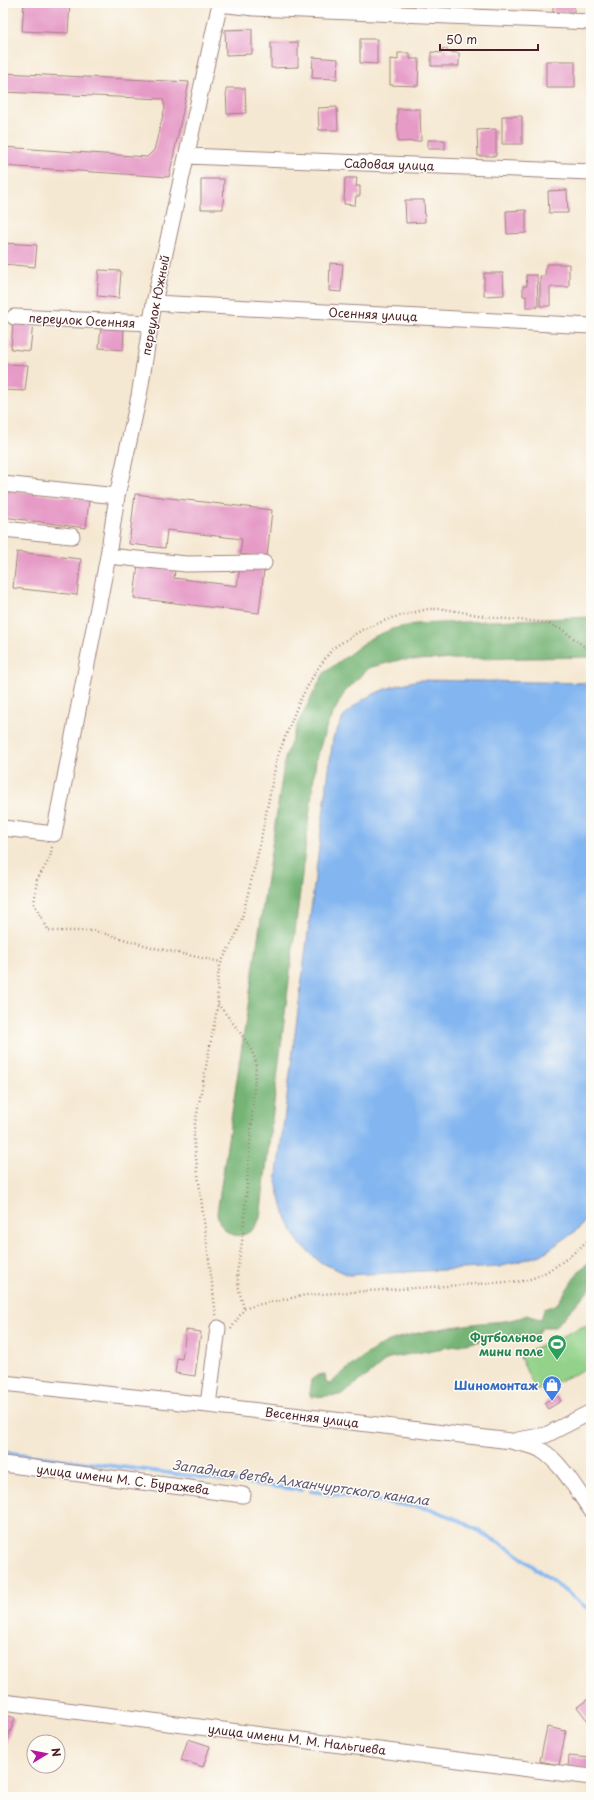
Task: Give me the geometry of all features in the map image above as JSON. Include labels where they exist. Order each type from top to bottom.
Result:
[{"type":"street","points":[[220,3],[254,8],[591,22]]},
{"type":"street","name":"переулок Южный","points":[[54,834],[108,556],[117,496],[139,396],[150,323],[220,3]]},
{"type":"street","name":"Садовая улица","points":[[187,156],[591,172]]},
{"type":"street","name":"Осенняя улица","points":[[154,303],[591,326]]},
{"type":"street","name":"переулок Осенняя","points":[[14,316],[150,323]]},
{"type":"street","points":[[3,484],[117,496]]},
{"type":"street","points":[[3,529],[72,536]]},
{"type":"street","points":[[108,556],[186,564],[264,563]]},
{"type":"street","points":[[3,828],[54,834]]},
{"type":"street","points":[[208,1405],[218,1328]]},
{"type":"street","name":"Весенняя улица","points":[[3,1383],[208,1405],[511,1441],[540,1450],[552,1460],[591,1510]]},
{"type":"street","points":[[511,1441],[546,1436],[591,1412]]},
{"type":"street","name":"улица имени М. С. Буражева","points":[[3,1464],[243,1495]]},
{"type":"street","name":"улица имени М. М. Нальгиева","points":[[3,1702],[591,1777]]},
{"type":"path","points":[[591,652],[562,630],[544,622],[495,618],[445,609],[428,609],[391,618],[362,630],[333,648],[316,670],[299,702],[277,758],[259,849],[241,922],[237,934],[221,962],[217,985],[218,1004],[194,1136],[218,1328],[230,1332],[244,1309],[256,1305],[306,1295],[523,1281],[542,1275],[553,1269],[591,1238]]},
{"type":"path","points":[[54,834],[50,858],[37,880],[34,904],[48,931],[95,931],[155,948],[221,962]]},
{"type":"path","points":[[218,1004],[253,1053],[256,1063],[243,1235],[237,1273],[239,1290],[244,1309]]},
{"type":"green space","points":[[591,617],[591,657],[399,660],[368,668],[344,693],[327,725],[316,760],[260,1218],[255,1227],[247,1233],[235,1235],[230,1233],[221,1225],[217,1213],[285,758],[298,723],[324,673],[371,638],[392,629],[415,624]]},
{"type":"green space","points":[[591,1260],[591,1288],[555,1327],[543,1327],[537,1335],[498,1338],[389,1358],[340,1395],[311,1397],[309,1393],[311,1380],[318,1375],[325,1374],[326,1383],[330,1384],[366,1355],[389,1341],[398,1338],[480,1323],[507,1321],[527,1315],[541,1320],[544,1309],[557,1304],[579,1271]]},
{"type":"green space","name":"Футбольное мини поле","points":[[591,1323],[591,1367],[536,1391],[519,1355]]},
{"type":"water","points":[[419,680],[591,683],[591,1215],[576,1231],[541,1255],[499,1267],[349,1275],[320,1262],[299,1243],[284,1213],[276,1182],[333,738],[346,714],[362,701],[380,691]]},
{"type":"building","points":[[24,3],[70,3],[68,33],[22,31]]},
{"type":"building","points":[[553,3],[574,3],[574,12],[553,12]]},
{"type":"building","points":[[252,29],[252,54],[226,55],[225,30]]},
{"type":"building","points":[[360,39],[377,39],[377,64],[360,63]]},
{"type":"building","points":[[298,42],[298,67],[271,68],[271,43]]},
{"type":"building","points":[[447,48],[447,52],[459,53],[459,66],[431,66],[431,52],[442,53],[442,49]]},
{"type":"building","points":[[398,53],[410,53],[410,59],[419,59],[418,86],[390,85],[390,59],[398,60]]},
{"type":"building","points":[[313,57],[338,59],[337,79],[312,78]]},
{"type":"building","points":[[546,61],[575,61],[575,88],[546,88]]},
{"type":"building","points":[[3,73],[189,82],[169,177],[3,166],[3,147],[147,157],[154,150],[165,107],[163,99],[3,92]]},
{"type":"building","points":[[226,88],[245,88],[246,113],[227,114]]},
{"type":"building","points":[[337,107],[338,130],[319,130],[318,108]]},
{"type":"building","points":[[397,109],[420,109],[421,141],[398,142]]},
{"type":"building","points":[[502,116],[522,116],[522,144],[502,144]]},
{"type":"building","points":[[496,129],[496,156],[478,156],[477,130]]},
{"type":"building","points":[[428,140],[445,140],[445,149],[428,149]]},
{"type":"building","points":[[345,178],[357,178],[356,186],[360,186],[360,196],[356,196],[355,205],[344,204]]},
{"type":"building","points":[[201,179],[224,179],[223,209],[201,209]]},
{"type":"building","points":[[567,190],[568,213],[549,213],[548,191]]},
{"type":"building","points":[[405,200],[424,200],[425,222],[406,223]]},
{"type":"building","points":[[526,210],[526,233],[507,234],[506,211]]},
{"type":"building","points":[[3,243],[37,245],[35,267],[3,264]]},
{"type":"building","points":[[330,263],[343,264],[341,292],[329,291]]},
{"type":"building","points":[[546,264],[569,264],[569,287],[550,287],[550,306],[540,306],[540,276],[545,276]]},
{"type":"building","points":[[99,270],[121,271],[119,298],[97,296]]},
{"type":"building","points":[[484,273],[503,273],[504,295],[484,296]]},
{"type":"building","points":[[526,275],[537,275],[538,307],[526,307],[526,296],[523,296],[523,286],[527,286]]},
{"type":"building","points":[[13,322],[33,323],[30,351],[11,349]]},
{"type":"building","points":[[101,326],[124,328],[123,350],[99,348]]},
{"type":"building","points":[[3,364],[28,365],[25,391],[3,390]]},
{"type":"building","points":[[3,489],[89,500],[86,528],[3,517]]},
{"type":"building","points":[[135,494],[272,510],[267,557],[240,554],[242,539],[167,530],[165,548],[129,544]]},
{"type":"building","points":[[17,552],[81,559],[77,595],[13,588]]},
{"type":"building","points":[[138,565],[175,570],[174,578],[237,586],[240,567],[264,570],[259,613],[134,598]]},
{"type":"building","points":[[186,1330],[201,1332],[195,1376],[175,1373],[177,1358],[182,1359]]},
{"type":"building","name":"Шиномонтаж","points":[[557,1395],[561,1401],[548,1409],[544,1403]]},
{"type":"building","points":[[591,1697],[591,1725],[577,1707]]},
{"type":"building","points":[[3,1714],[15,1718],[3,1752]]},
{"type":"building","points":[[547,1727],[566,1731],[559,1765],[540,1761]]},
{"type":"building","points":[[188,1739],[210,1746],[203,1767],[181,1760]]},
{"type":"building","points":[[569,1756],[591,1758],[591,1769],[568,1767]]},
{"type":"waterway","name":"Западная ветвь Алханчуртского канала","points":[[3,1452],[302,1490]]},
{"type":"waterway","name":"Западная ветвь Алханчуртского канала","points":[[311,1491],[431,1509],[461,1521],[513,1551],[591,1611]]},
{"type":"place","name":"Футбольное мини поле","points":[[557,1361]]},
{"type":"place","name":"Шиномонтаж","points":[[552,1402]]}]
